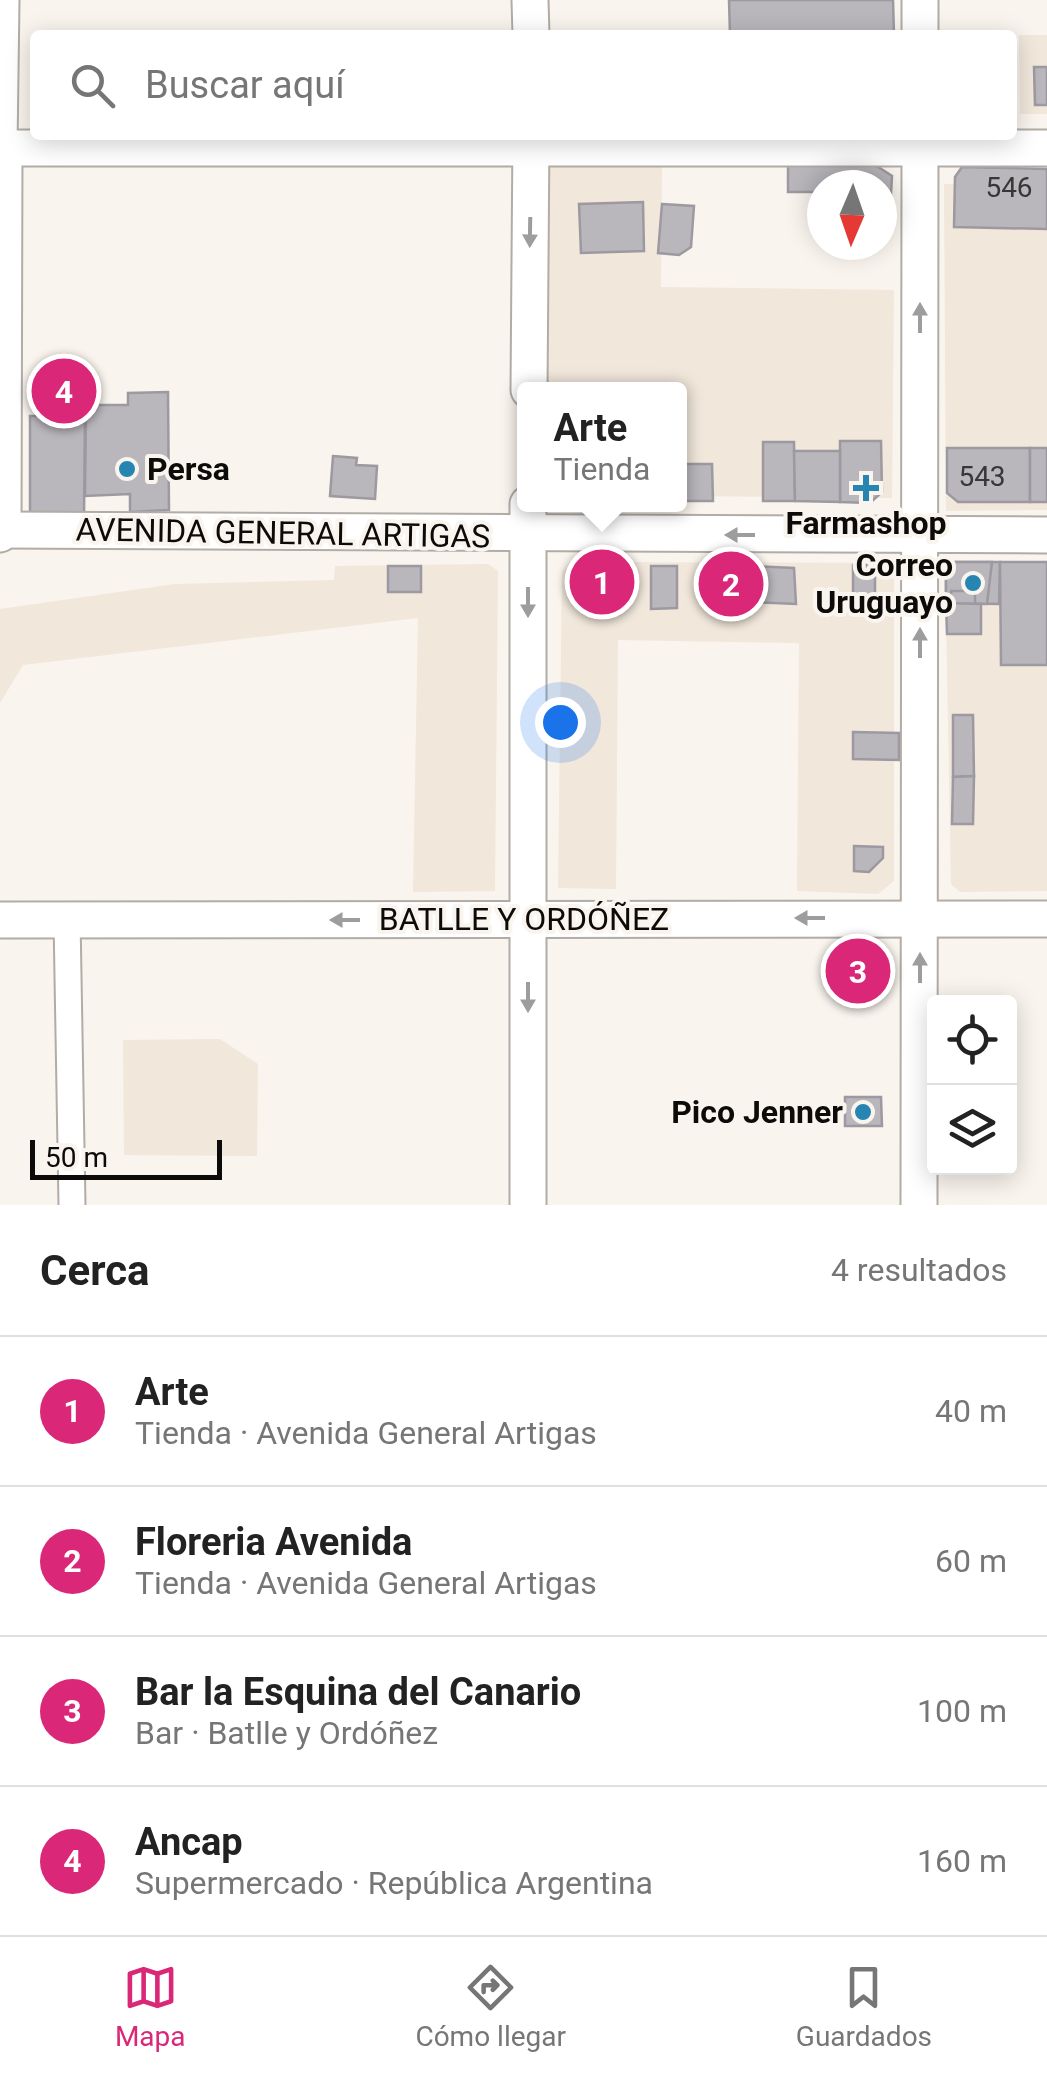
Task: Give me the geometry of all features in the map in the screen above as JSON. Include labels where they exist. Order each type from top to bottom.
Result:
[{"type":"street","points":[[1,532],[6,0]]},
{"type":"street","points":[[530,0],[531,30]]},
{"type":"street","points":[[920,0],[920,30]]},
{"type":"street","points":[[2,148],[531,142],[920,142],[1047,148]]},
{"type":"street","points":[[529,382],[531,142]]},
{"type":"street","points":[[919,1205],[920,142]]},
{"type":"street","points":[[528,520],[528,1205]]},
{"type":"street","name":"AVENIDA GENERAL ARTIGAS","points":[[1,532],[528,520],[920,536],[1047,535]]},
{"type":"street","name":"BATLLE Y ORDÓÑEZ","points":[[0,920],[1047,919]]},
{"type":"street","points":[[66,920],[72,1205]]},
{"type":"shaded area","points":[[1019,35],[1047,35],[1047,114],[1020,114]]},
{"type":"shaded area","points":[[546,165],[662,167],[661,287],[894,290],[892,498],[687,496],[687,382],[544,382]]},
{"type":"shaded area","points":[[1047,183],[1047,510],[946,511],[944,184]]},
{"type":"shaded area","points":[[945,561],[1047,561],[1047,891],[960,892],[951,884]]},
{"type":"shaded area","points":[[571,562],[894,563],[894,881],[878,894],[797,891],[799,643],[618,640],[616,889],[558,888],[562,571]]},
{"type":"shaded area","points":[[488,564],[498,571],[495,891],[413,892],[418,618],[23,665],[0,703],[0,609],[175,584],[334,580],[335,566]]},
{"type":"shaded area","points":[[220,1039],[258,1064],[257,1156],[124,1155],[123,1040]]},
{"type":"building","points":[[729,0],[893,0],[894,30],[730,30]]},
{"type":"building","points":[[1034,67],[1047,67],[1047,105],[1035,105]]},
{"type":"building","points":[[872,163],[883,170],[807,170],[807,192],[788,192],[788,164]]},
{"type":"building","points":[[962,167],[1047,169],[1047,229],[954,227],[955,177]]},
{"type":"building","points":[[643,202],[644,251],[581,253],[579,204]]},
{"type":"building","points":[[662,204],[694,206],[691,247],[679,255],[658,253]]},
{"type":"building","points":[[41,379],[88,380],[86,405],[41,403]]},
{"type":"building","name":"Persa","points":[[168,392],[169,510],[130,512],[130,494],[85,496],[86,405],[128,405],[128,393]]},
{"type":"building","points":[[30,416],[85,416],[84,517],[30,517]]},
{"type":"building","points":[[840,441],[881,441],[882,492],[870,503],[840,502]]},
{"type":"building","points":[[763,442],[794,442],[795,501],[763,501]]},
{"type":"building","points":[[947,448],[1030,448],[1030,502],[958,502],[947,493]]},
{"type":"building","points":[[1030,448],[1047,448],[1047,502],[1030,502]]},
{"type":"building","points":[[794,451],[840,451],[840,502],[795,501]]},
{"type":"building","points":[[333,456],[357,458],[356,465],[377,466],[375,499],[330,496]]},
{"type":"building","points":[[687,464],[712,464],[713,501],[687,501]]},
{"type":"building","name":"Correo Uruguayo","points":[[946,562],[1000,562],[999,604],[946,603]]},
{"type":"building","name":"Correo Uruguayo","points":[[946,562],[992,562],[987,604],[946,603]]},
{"type":"building","points":[[1000,562],[1047,562],[1047,665],[1001,665]]},
{"type":"building","points":[[585,564],[618,564],[618,600],[585,600]]},
{"type":"building","points":[[711,565],[751,566],[752,602],[710,602]]},
{"type":"building","points":[[853,565],[875,565],[875,598],[853,598]]},
{"type":"building","points":[[388,566],[421,566],[421,592],[388,592]]},
{"type":"building","points":[[651,566],[677,566],[677,608],[651,609]]},
{"type":"building","points":[[751,566],[794,568],[796,604],[752,602]]},
{"type":"building","points":[[951,591],[975,591],[975,604],[951,604]]},
{"type":"building","points":[[946,603],[981,604],[981,634],[947,634]]},
{"type":"building","points":[[953,715],[973,715],[974,776],[953,777]]},
{"type":"building","points":[[853,732],[899,733],[899,760],[853,759]]},
{"type":"building","points":[[974,776],[973,824],[952,824],[953,777]]},
{"type":"building","points":[[854,846],[883,847],[883,858],[869,872],[854,871]]},
{"type":"building","points":[[833,950],[883,950],[883,993],[833,992]]},
{"type":"building","name":"Pico Jenner","points":[[845,1097],[881,1097],[882,1126],[845,1126]]},
{"type":"place","name":"Ancap","points":[[64,391]]},
{"type":"place","name":"Persa","points":[[127,469]]},
{"type":"place","name":"Farmashop","points":[[866,488]]},
{"type":"place","name":"Arte","points":[[602,582]]},
{"type":"place","name":"Correo Uruguayo","points":[[973,583]]},
{"type":"place","name":"Floreria Avenida","points":[[731,584]]},
{"type":"place","name":"Bar la Esquina del Canario","points":[[858,971]]},
{"type":"place","name":"Pico Jenner","points":[[863,1112]]}]
